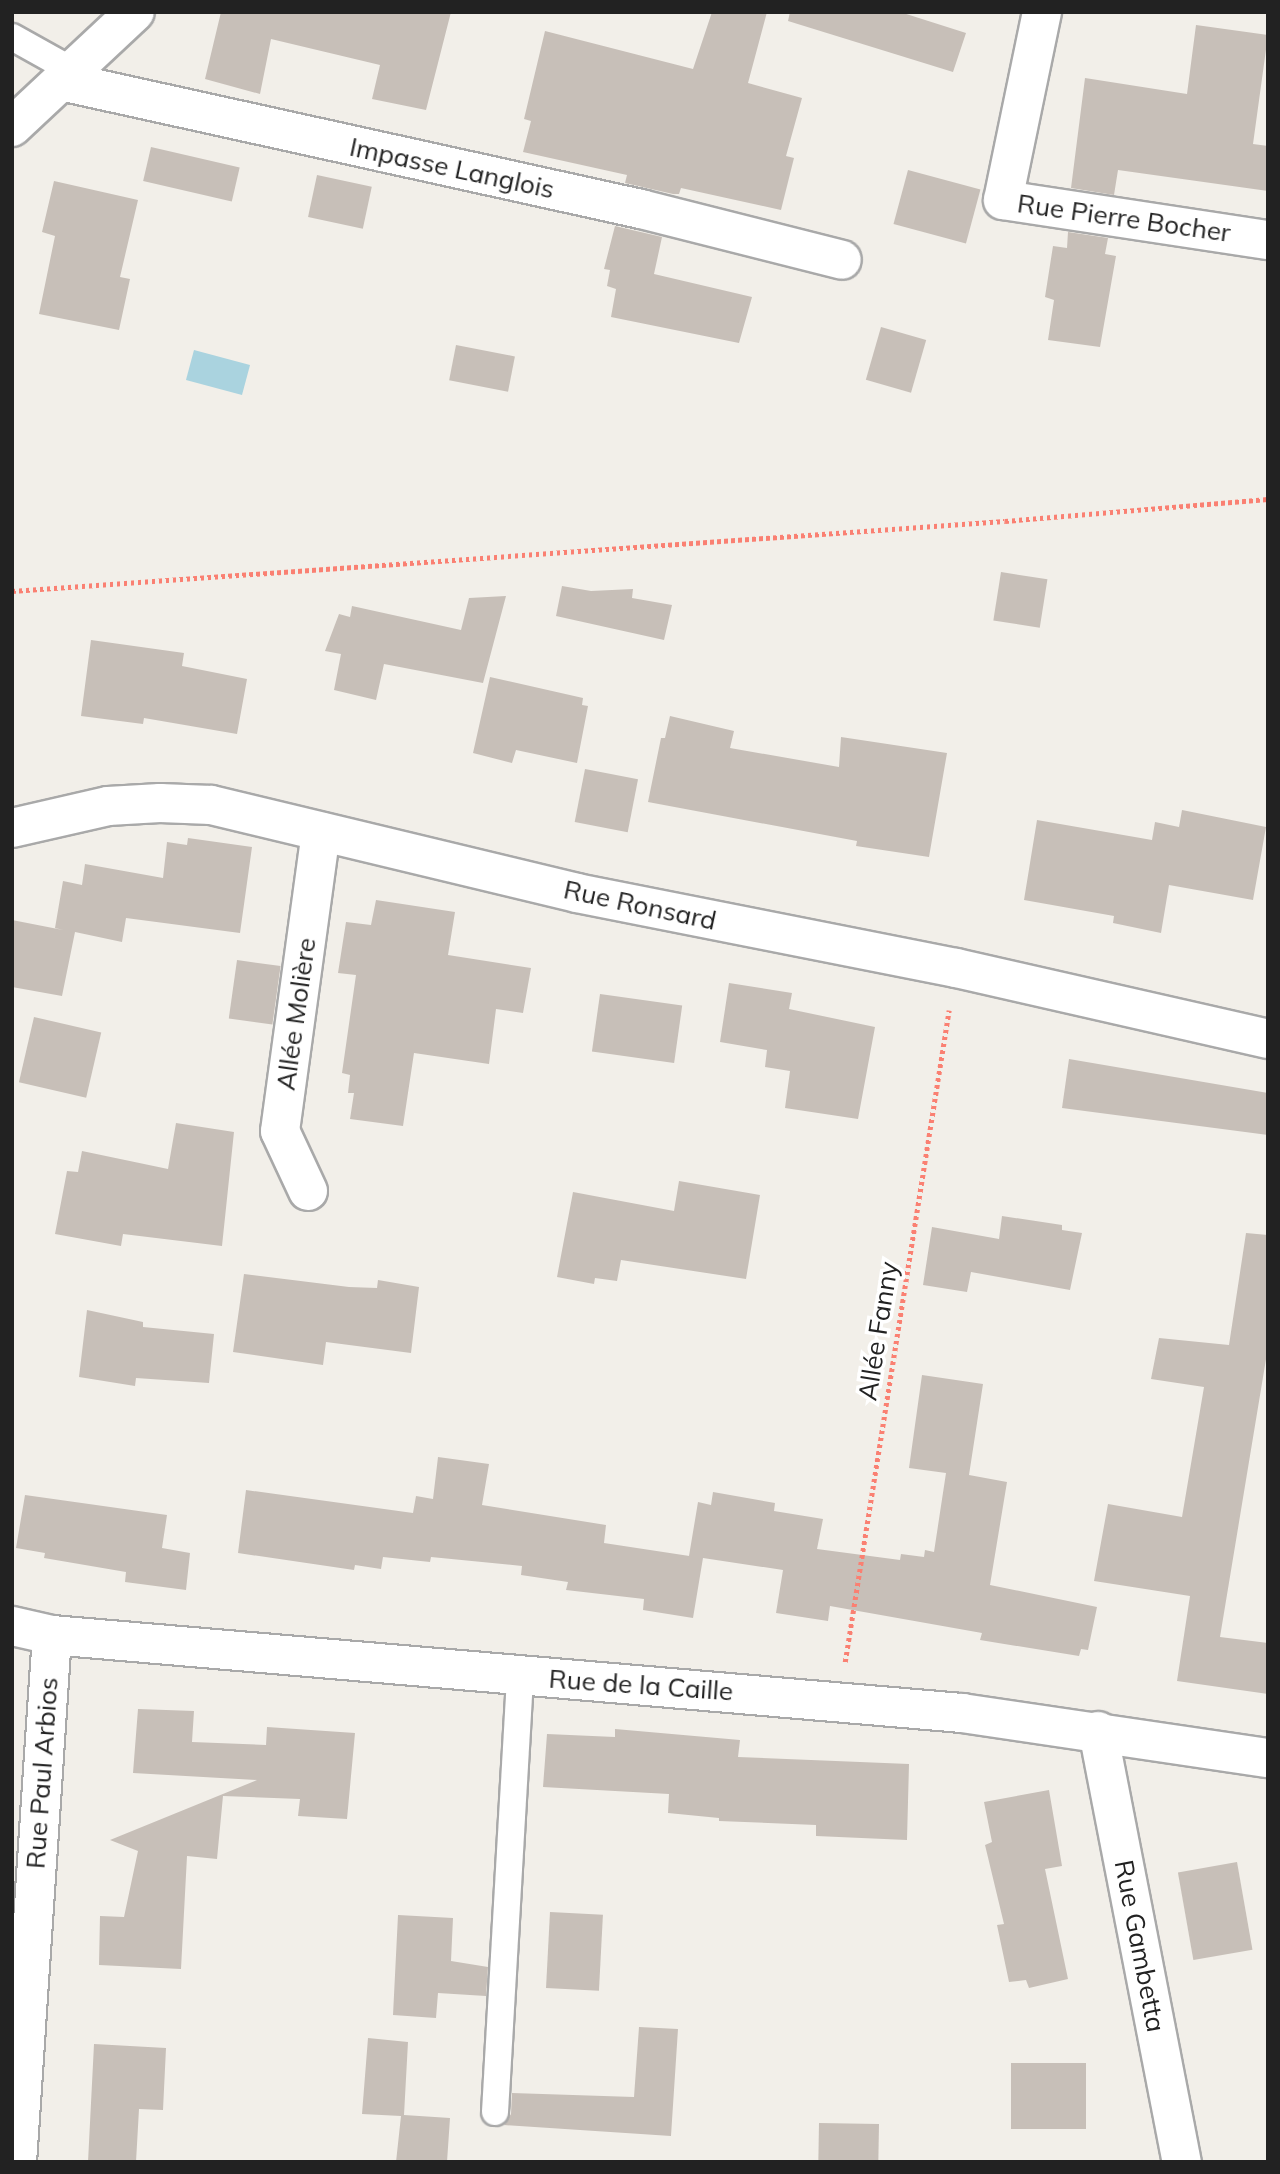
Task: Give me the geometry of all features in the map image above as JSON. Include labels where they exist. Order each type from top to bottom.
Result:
[{"type":"street","points":[[12,127],[135,12]]},
{"type":"street","name":"Rue Pierre Bocher","points":[[1042,12],[1003,201],[1268,240]]},
{"type":"street","name":"Impasse Langlois","points":[[67,76],[641,209],[842,260]]},
{"type":"street","name":"Rue Ronsard","points":[[12,828],[108,806],[160,803],[211,805],[577,893],[956,968],[1268,1039]]},
{"type":"street","name":"Allée Molière","points":[[308,1191],[280,1131],[321,832]]},
{"type":"street","name":"Rue de la Caille","points":[[12,1626],[52,1635],[520,1676],[839,1700],[1098,1731],[1268,1758]]},
{"type":"street","name":"Rue Paul Arbios","points":[[17,2162],[20,1976],[52,1635]]},
{"type":"street","name":"Rue Gambetta","points":[[1098,1731],[1182,2162]]},
{"type":"lane","points":[[12,37],[67,76]]},
{"type":"lane","points":[[495,2112],[520,1676]]},
{"type":"path","points":[[12,591],[991,522],[1268,499]]},
{"type":"path","name":"Allée Fanny","points":[[839,1700],[956,968]]},
{"type":"water","points":[[194,350],[250,365],[242,395],[186,380]]},
{"type":"building","points":[[221,12],[451,12],[426,110],[372,99],[380,65],[271,39],[260,94],[205,79]]},
{"type":"building","points":[[712,12],[767,12],[748,83],[802,98],[786,156],[794,158],[781,210],[681,188],[679,194],[673,194],[625,183],[627,175],[523,152],[531,121],[524,119],[545,31],[693,69]]},
{"type":"building","points":[[790,12],[900,12],[966,33],[953,72],[788,21]]},
{"type":"building","points":[[1196,25],[1268,35],[1253,144],[1268,146],[1268,191],[1118,170],[1114,195],[1071,188],[1085,78],[1187,94]]},
{"type":"building","points":[[151,147],[240,167],[232,202],[143,181]]},
{"type":"building","points":[[908,170],[980,189],[966,244],[894,224]]},
{"type":"building","points":[[317,175],[372,187],[363,229],[308,217]]},
{"type":"building","points":[[54,181],[138,200],[120,277],[130,279],[119,330],[39,314],[55,236],[42,232]]},
{"type":"building","points":[[615,226],[662,237],[654,274],[752,297],[739,343],[611,317],[616,289],[607,286],[610,270],[604,269]]},
{"type":"building","points":[[1068,232],[1108,238],[1105,254],[1116,256],[1100,347],[1048,340],[1054,300],[1045,297],[1053,246],[1067,248]]},
{"type":"building","points":[[881,327],[926,340],[911,393],[866,380]]},
{"type":"building","points":[[456,345],[515,356],[508,392],[449,380]]},
{"type":"building","points":[[1001,572],[1047,579],[1040,628],[993,620]]},
{"type":"building","points":[[562,586],[591,591],[633,589],[632,598],[672,605],[664,640],[556,616]]},
{"type":"building","points":[[506,596],[483,683],[384,664],[376,700],[334,690],[341,654],[325,651],[339,614],[350,617],[352,606],[461,630],[469,598]]},
{"type":"building","points":[[91,640],[184,653],[182,666],[247,679],[237,734],[144,718],[143,724],[81,716]]},
{"type":"building","points":[[490,677],[583,698],[582,705],[588,706],[577,763],[516,750],[512,763],[473,753]]},
{"type":"building","points":[[670,716],[734,731],[730,748],[839,767],[841,737],[947,753],[929,857],[856,846],[857,841],[648,802],[661,738],[665,738]]},
{"type":"building","points":[[585,769],[638,779],[628,832],[575,822]]},
{"type":"building","points":[[1182,810],[1266,827],[1253,900],[1169,885],[1161,933],[1113,923],[1114,916],[1024,900],[1037,820],[1152,840],[1155,822],[1179,827]]},
{"type":"building","points":[[188,838],[252,847],[240,933],[126,918],[122,942],[75,932],[62,996],[12,987],[12,920],[63,930],[55,928],[63,881],[82,885],[85,864],[163,878],[167,842],[187,845]]},
{"type":"building","points":[[376,900],[455,912],[448,955],[531,968],[523,1013],[496,1009],[489,1064],[414,1053],[403,1126],[350,1119],[354,1093],[348,1093],[350,1075],[342,1073],[356,975],[338,973],[346,922],[371,925]]},
{"type":"building","points":[[237,960],[281,966],[272,1025],[229,1018]]},
{"type":"building","points":[[729,983],[792,993],[789,1009],[875,1027],[858,1119],[785,1108],[790,1071],[765,1067],[767,1050],[720,1042]]},
{"type":"building","points":[[600,994],[682,1006],[674,1063],[592,1051]]},
{"type":"building","points":[[34,1017],[101,1033],[86,1098],[19,1082]]},
{"type":"building","points":[[1069,1059],[1268,1093],[1268,1135],[1062,1108]]},
{"type":"building","points":[[176,1123],[234,1132],[222,1246],[123,1234],[121,1246],[55,1234],[67,1171],[78,1172],[82,1151],[168,1169]]},
{"type":"building","points":[[679,1181],[760,1195],[746,1279],[621,1260],[617,1281],[595,1278],[594,1284],[557,1277],[573,1192],[674,1211]]},
{"type":"building","points":[[1002,1216],[1062,1225],[1062,1230],[1082,1233],[1070,1290],[971,1272],[967,1292],[923,1285],[932,1227],[999,1239]]},
{"type":"building","points":[[1246,1233],[1268,1235],[1268,1347],[1220,1637],[1268,1643],[1268,1694],[1177,1681],[1190,1596],[1094,1581],[1108,1504],[1182,1517],[1204,1387],[1151,1379],[1159,1338],[1229,1345]]},
{"type":"building","points":[[244,1274],[349,1287],[377,1288],[378,1280],[419,1287],[411,1353],[326,1342],[323,1365],[233,1352]]},
{"type":"building","points":[[87,1310],[143,1322],[143,1327],[214,1334],[209,1383],[136,1378],[135,1386],[79,1377]]},
{"type":"building","points":[[922,1375],[983,1384],[969,1475],[1007,1482],[990,1585],[1097,1607],[1088,1650],[1081,1649],[1079,1656],[980,1640],[982,1633],[830,1606],[828,1621],[776,1613],[783,1570],[703,1558],[693,1618],[643,1610],[644,1599],[566,1590],[568,1582],[521,1575],[522,1566],[431,1557],[430,1562],[383,1557],[381,1569],[355,1565],[354,1570],[238,1553],[246,1490],[413,1513],[416,1496],[433,1499],[438,1457],[489,1464],[482,1505],[606,1525],[604,1543],[689,1556],[698,1502],[711,1505],[713,1492],[775,1503],[774,1511],[823,1519],[817,1549],[900,1560],[901,1554],[924,1557],[925,1550],[934,1552],[946,1473],[909,1468]]},
{"type":"building","points":[[25,1495],[167,1515],[162,1548],[190,1553],[186,1590],[125,1582],[126,1572],[44,1558],[45,1553],[16,1548]]},
{"type":"building","points":[[138,1709],[194,1711],[192,1742],[266,1745],[267,1727],[355,1733],[347,1819],[298,1816],[300,1799],[223,1796],[217,1859],[187,1856],[181,1969],[99,1965],[100,1916],[124,1917],[138,1851],[110,1840],[257,1780],[133,1773]]},
{"type":"building","points":[[615,1729],[740,1740],[738,1757],[909,1764],[907,1840],[816,1836],[816,1825],[719,1821],[719,1818],[668,1813],[669,1794],[543,1787],[547,1734],[615,1737]]},
{"type":"building","points":[[1049,1790],[1062,1866],[1045,1869],[1068,1979],[1029,1988],[1026,1980],[1009,1982],[997,1925],[1004,1924],[985,1845],[992,1842],[984,1802]]},
{"type":"building","points":[[1237,1862],[1252,1950],[1193,1960],[1178,1872]]},
{"type":"building","points":[[550,1912],[603,1915],[599,1991],[546,1988]]},
{"type":"building","points":[[398,1915],[453,1918],[451,1961],[488,1967],[486,1996],[438,1993],[436,2018],[393,2015]]},
{"type":"building","points":[[639,2027],[678,2029],[671,2136],[504,2125],[511,2114],[512,2093],[634,2097]]},
{"type":"building","points":[[368,2038],[408,2042],[404,2115],[450,2118],[447,2162],[396,2162],[401,2116],[362,2114]]},
{"type":"building","points":[[94,2044],[166,2048],[163,2110],[139,2109],[136,2162],[88,2162]]},
{"type":"building","points":[[1011,2063],[1086,2063],[1086,2129],[1011,2129]]},
{"type":"building","points":[[819,2123],[879,2124],[878,2162],[818,2162]]}]
